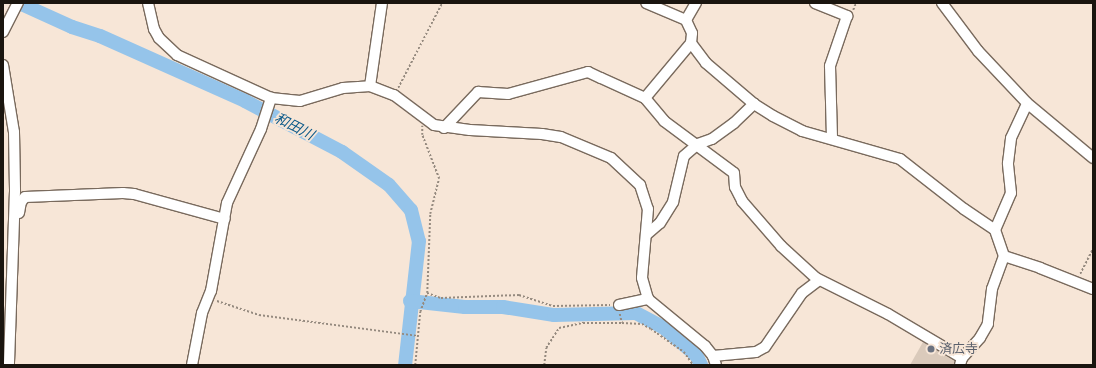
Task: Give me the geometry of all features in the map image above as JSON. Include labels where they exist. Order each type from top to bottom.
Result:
[{"type":"street","points":[[3,32],[18,3]]},
{"type":"street","points":[[148,3],[156,33],[177,55],[270,101],[300,101],[343,88],[370,86],[394,95],[434,125],[444,128],[542,134],[561,137],[611,158],[640,184],[648,209],[642,278],[648,299],[714,361],[760,350],[802,293],[820,280]]},
{"type":"street","points":[[370,86],[382,3]]},
{"type":"street","points":[[644,98],[691,43],[692,33],[686,20],[646,3]]},
{"type":"street","points":[[686,20],[696,3]]},
{"type":"street","points":[[815,3],[847,16],[830,66],[832,138]]},
{"type":"street","points":[[942,3],[978,52],[1027,103],[1093,158]]},
{"type":"street","points":[[444,128],[478,92],[508,94],[576,73],[588,72],[644,98],[664,120],[698,144],[734,173],[735,187],[742,200],[781,246],[820,280],[888,314],[961,362],[980,338],[988,324],[992,289],[1004,256],[995,230],[964,209],[900,159],[832,138],[802,131],[754,104],[706,63],[691,43]]},
{"type":"street","points":[[3,65],[14,132],[15,191],[7,249],[9,365]]},
{"type":"street","points":[[192,365],[202,313],[208,298],[227,203],[261,129],[270,101]]},
{"type":"street","points":[[995,230],[1011,193],[1008,163],[1010,138],[1027,103]]},
{"type":"street","points":[[646,235],[660,223],[673,202],[684,156],[698,144],[712,139],[734,123],[754,104]]},
{"type":"street","points":[[7,249],[21,202],[26,197],[134,194],[225,219]]},
{"type":"street","points":[[1004,256],[1040,268],[1093,289]]},
{"type":"street","points":[[619,305],[648,299]]},
{"type":"path","points":[[394,95],[442,3]]},
{"type":"path","points":[[415,365],[420,312],[427,293],[430,214],[439,179],[422,135],[422,117]]},
{"type":"path","points":[[1075,283],[1093,249]]},
{"type":"path","points":[[427,293],[441,298],[519,295],[553,306],[619,305],[622,323]]},
{"type":"path","points":[[208,298],[259,315],[418,336]]},
{"type":"path","points":[[544,365],[546,348],[559,328],[583,323],[642,324],[684,352],[693,365]]},
{"type":"building","name":"済広寺","points":[[923,342],[954,361],[954,365],[910,365]]},
{"type":"waterway","name":"和田川","points":[[19,3],[72,27],[100,36],[245,101],[342,152],[389,185],[411,210],[419,241],[405,365]]},
{"type":"waterway","points":[[410,301],[465,307],[503,307],[554,315],[636,313],[664,328],[696,355],[701,365]]},
{"type":"place","name":"済広寺","points":[[931,349]]}]
